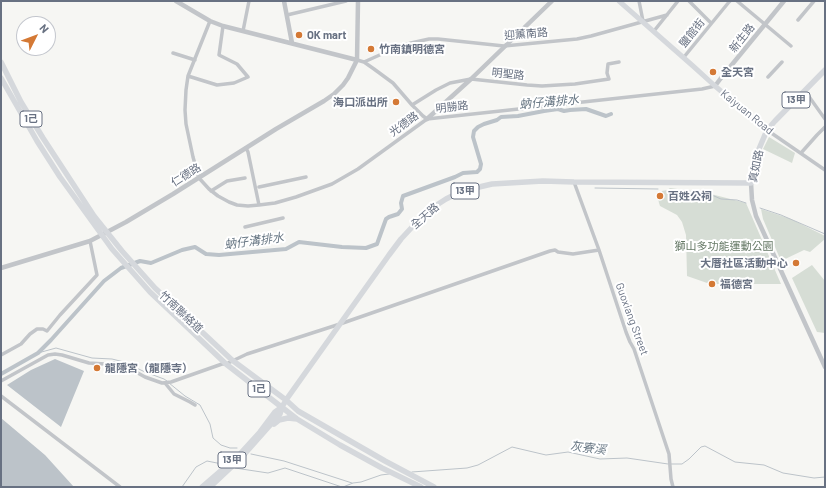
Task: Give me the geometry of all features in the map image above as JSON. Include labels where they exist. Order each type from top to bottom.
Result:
[{"type":"main road","name":"Kaiyuan Road","points":[[619,1],[684,57],[714,86],[768,130]]},
{"type":"main road","name":"竹南聯絡道","points":[[1,62],[21,102],[66,174],[94,216],[153,290],[232,360],[286,400],[298,411],[422,485]]},
{"type":"main road","name":"真如路","points":[[751,183],[756,156],[768,130],[825,70]]},
{"type":"main road","name":"竹南聯絡道","points":[[1,78],[37,141],[60,177],[112,249],[226,364],[297,419],[340,445],[382,468],[422,485],[434,487]]},
{"type":"main road","name":"全天路","points":[[282,407],[401,239],[432,208],[462,191],[492,184],[543,181],[751,183]]},
{"type":"main road","name":"13甲","points":[[210,487],[241,458],[262,433],[274,412],[282,407]]},
{"type":"main road","points":[[262,433],[279,420],[288,418],[297,419]]},
{"type":"main road","name":"13甲","points":[[202,487],[262,433]]},
{"type":"street","name":"明勝路","points":[[176,1],[210,22],[364,62],[393,83],[412,105],[427,119],[714,86]]},
{"type":"street","points":[[243,31],[249,1]]},
{"type":"street","points":[[284,1],[292,43]]},
{"type":"street","points":[[287,15],[346,1]]},
{"type":"street","points":[[357,60],[358,1]]},
{"type":"street","name":"光德路","points":[[199,178],[218,196],[237,205],[248,206],[275,203],[332,184],[358,169],[427,119],[552,1]]},
{"type":"street","points":[[639,1],[643,22]]},
{"type":"street","points":[[654,31],[678,1]]},
{"type":"street","points":[[689,1],[711,23]]},
{"type":"street","name":"鹽館街","points":[[684,57],[730,1]]},
{"type":"street","name":"新生路","points":[[714,86],[784,1]]},
{"type":"street","points":[[798,20],[814,1]]},
{"type":"street","points":[[738,2],[791,46]]},
{"type":"street","name":"迎薰南路","points":[[364,62],[393,49],[429,39],[504,46],[576,39],[667,15]]},
{"type":"street","points":[[199,178],[186,124],[186,90],[188,76],[210,22]]},
{"type":"street","points":[[188,76],[217,85],[234,83],[248,77],[237,64],[219,55],[223,26]]},
{"type":"street","points":[[173,53],[195,60]]},
{"type":"street","name":"仁德路","points":[[1,268],[90,241],[126,222],[334,94],[348,78],[357,60]]},
{"type":"street","name":"明聖路","points":[[412,105],[450,83],[471,79],[542,86],[575,84],[609,79],[608,64],[619,62]]},
{"type":"street","points":[[768,77],[782,62]]},
{"type":"street","points":[[804,91],[825,119]]},
{"type":"street","points":[[801,153],[825,127]]},
{"type":"street","name":"Kaiyuan Road","points":[[768,130],[825,170]]},
{"type":"street","points":[[246,148],[259,205]]},
{"type":"street","points":[[259,187],[306,177]]},
{"type":"street","points":[[211,191],[227,181],[244,178]]},
{"type":"street","name":"Guoxiang Street","points":[[574,182],[670,454],[670,469],[673,487]]},
{"type":"street","name":"真如路","points":[[751,183],[752,200],[756,216],[825,367]]},
{"type":"street","points":[[245,227],[282,218]]},
{"type":"street","points":[[1,355],[21,344],[37,329],[47,331],[97,275],[90,241]]},
{"type":"street","points":[[1,381],[48,355],[62,354],[89,363],[114,363],[127,367],[145,377],[167,382],[226,364],[247,354],[340,324],[550,251],[555,250],[558,252],[573,254],[599,250]]},
{"type":"street","points":[[62,354],[65,349]]},
{"type":"street","points":[[167,382],[174,394],[195,405]]},
{"type":"street","points":[[1,396],[120,487]]},
{"type":"green space","points":[[769,137],[795,153],[792,163],[763,149]]},
{"type":"green space","name":"獅山多功能運動公園","points":[[670,188],[707,193],[746,203],[781,284],[710,284],[687,276],[686,235],[682,222],[677,215],[660,206],[658,198],[662,191]]},
{"type":"green space","points":[[761,209],[791,219],[825,236],[825,239],[810,252],[804,250],[781,261],[763,219]]},
{"type":"green space","points":[[812,265],[825,281],[825,333],[817,332],[792,278]]},
{"type":"shaded area","points":[[55,359],[84,371],[61,427],[7,385],[31,370]]},
{"type":"shaded area","points":[[1,418],[45,455],[74,487],[1,487]]},
{"type":"waterway","name":"蚋仔溝排水","points":[[1,374],[38,353],[104,281],[121,268],[140,261],[151,263],[182,250],[195,247],[206,254],[219,255],[286,249],[299,242],[366,248],[377,244],[386,219],[398,214],[402,209],[401,203],[403,196],[463,173],[477,172],[480,169],[481,164],[473,137],[474,131],[478,127],[501,117],[518,116],[558,109],[564,111],[586,109],[606,116],[611,114]]},
{"type":"waterway","points":[[595,188],[658,189]]},
{"type":"waterway","points":[[670,191],[707,193],[721,199],[737,200],[746,203]]},
{"type":"waterway","points":[[760,208],[781,215],[825,234]]},
{"type":"waterway","points":[[38,353],[56,348],[92,358],[112,359],[124,362],[167,381]]},
{"type":"waterway","points":[[169,383],[185,396],[200,405],[210,424],[213,438],[221,445],[230,448],[237,448]]},
{"type":"waterway","name":"灰寮溪","points":[[671,464],[682,464],[701,447],[705,446],[735,462],[764,465],[783,473],[814,478],[825,477]]},
{"type":"waterway","name":"灰寮溪","points":[[412,472],[467,468],[478,465],[512,447],[546,455],[568,452],[600,459],[627,458],[668,464]]},
{"type":"waterway","points":[[251,454],[284,461],[352,483]]},
{"type":"waterway","name":"灰寮溪","points":[[182,487],[196,467],[207,461],[222,464]]},
{"type":"waterway","name":"灰寮溪","points":[[235,468],[268,473],[285,468],[342,487]]},
{"type":"waterway","name":"灰寮溪","points":[[343,487],[381,475],[389,474]]},
{"type":"place","name":"OK mart","points":[[299,35]]},
{"type":"place","name":"竹南鎮明德宮","points":[[371,49]]},
{"type":"place","name":"全天宮","points":[[713,72]]},
{"type":"place","name":"海口派出所","points":[[396,102]]},
{"type":"place","name":"百姓公祠","points":[[660,196]]},
{"type":"place","name":"大厝社區活動中心","points":[[796,263]]},
{"type":"place","name":"福德宮","points":[[712,284]]},
{"type":"place","name":"龍隱宮（龍隱寺）","points":[[97,368]]}]
